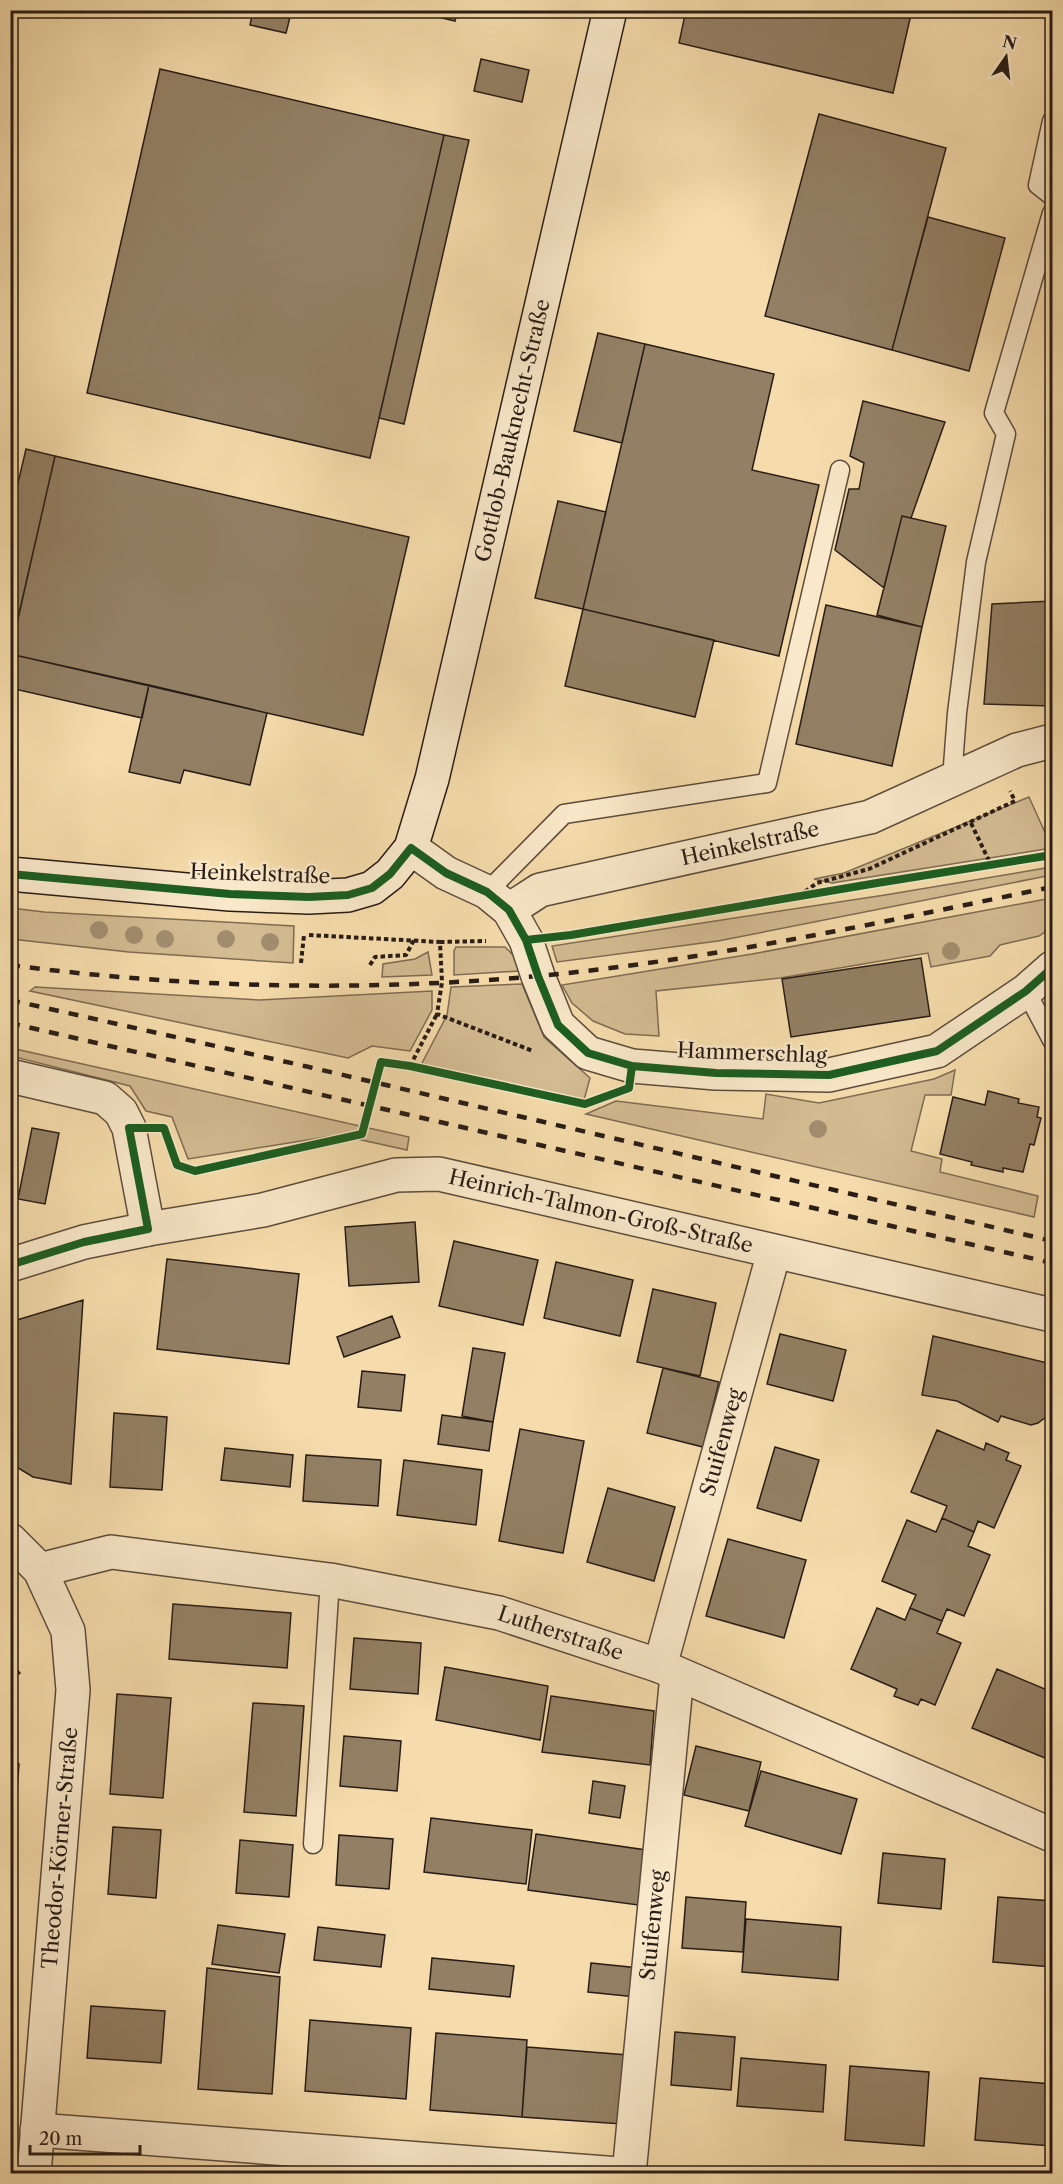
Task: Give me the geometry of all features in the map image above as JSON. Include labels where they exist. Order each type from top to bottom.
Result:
[{"type":"street","name":"Gottlob-Bauknecht-Straße","points":[[411,848],[432,779],[610,10]]},
{"type":"street","name":"Heinkelstraße","points":[[498,901],[870,818],[1017,750],[1053,741]]},
{"type":"street","name":"Heinkelstraße","points":[[10,874],[230,894],[309,897],[348,895],[372,888],[390,874],[411,848]]},
{"type":"street","points":[[411,848],[446,873],[498,901]]},
{"type":"street","name":"Hammerschlag","points":[[498,901],[526,940],[558,1024],[588,1053],[632,1066],[716,1073],[829,1075],[937,1051],[1026,992],[1053,968]]},
{"type":"street","points":[[10,1076],[105,1098],[121,1112],[129,1128],[148,1228]]},
{"type":"street","name":"Heinrich-Talmon-Groß-Straße","points":[[10,1265],[84,1242],[148,1228],[263,1210],[396,1175],[439,1174],[1053,1315]]},
{"type":"street","name":"Stuifenweg","points":[[629,2174],[669,1671],[774,1252]]},
{"type":"street","name":"Theodor-Körner-Straße","points":[[10,1540],[40,1570],[68,1631],[73,1690],[34,2174]]},
{"type":"street","name":"Lutherstraße","points":[[40,1570],[111,1552],[330,1580],[499,1613],[669,1671],[1053,1835]]},
{"type":"street","points":[[37,2130],[619,2174]]},
{"type":"lane","points":[[1053,121],[1038,185],[1053,196]]},
{"type":"lane","points":[[952,779],[957,713],[976,562],[1006,434],[994,413],[1053,213]]},
{"type":"lane","points":[[498,901],[564,814],[767,783],[840,470]]},
{"type":"lane","points":[[1026,992],[1053,1040]]},
{"type":"lane","points":[[313,1844],[330,1580]]},
{"type":"path","points":[[796,898],[817,883],[869,869],[1015,801],[996,760]]},
{"type":"path","points":[[971,823],[991,865]]},
{"type":"path","points":[[526,940],[572,935],[1053,855]]},
{"type":"path","points":[[301,963],[309,897]]},
{"type":"path","points":[[304,935],[440,942],[442,982],[437,1014],[410,1066]]},
{"type":"path","points":[[370,964],[375,957],[406,955],[414,940]]},
{"type":"path","points":[[437,1014],[544,1055]]},
{"type":"shaded area","points":[[1029,797],[1052,848],[832,883],[814,879],[844,873]]},
{"type":"shaded area","points":[[1052,867],[1052,875],[718,941],[557,962],[552,946],[885,895]]},
{"type":"shaded area","points":[[1052,898],[1052,927],[1039,936],[1000,945],[990,956],[931,967],[928,953],[780,978],[656,991],[659,1036],[625,1034],[593,1021],[572,1003],[562,985],[752,954]]},
{"type":"shaded area","points":[[11,908],[44,912],[294,926],[293,963],[129,952],[11,939]]},
{"type":"shaded area","points":[[456,947],[505,947],[515,957],[519,971],[454,975]]},
{"type":"shaded area","points":[[428,952],[432,975],[382,977],[383,964],[415,959]]},
{"type":"shaded area","points":[[522,984],[544,1037],[590,1078],[584,1100],[535,1094],[420,1067],[447,1015],[451,987]]},
{"type":"shaded area","points":[[35,987],[259,1000],[432,991],[432,1010],[410,1051],[372,1046],[348,1058],[30,991]]},
{"type":"shaded area","points":[[11,1048],[409,1137],[407,1150],[339,1135],[188,1159],[172,1117],[146,1111],[130,1086],[11,1056]]},
{"type":"shaded area","points":[[955,1070],[951,1095],[925,1095],[911,1151],[942,1159],[940,1172],[1038,1196],[1034,1217],[586,1114],[616,1101],[763,1119],[766,1094],[819,1103],[934,1079]]},
{"type":"building","points":[[253,10],[290,17],[286,33],[250,25]]},
{"type":"building","points":[[409,10],[458,10],[455,21]]},
{"type":"building","points":[[686,10],[912,10],[893,93],[679,43]]},
{"type":"building","points":[[481,59],[529,70],[522,102],[474,91]]},
{"type":"building","points":[[160,69],[444,135],[370,458],[87,393]]},
{"type":"building","points":[[819,114],[946,148],[892,350],[765,316]]},
{"type":"building","points":[[444,135],[469,140],[404,424],[379,418]]},
{"type":"building","points":[[928,217],[1005,238],[969,371],[892,350]]},
{"type":"building","points":[[598,333],[645,344],[622,443],[574,431]]},
{"type":"building","points":[[645,344],[774,374],[752,470],[819,485],[779,656],[583,609]]},
{"type":"building","points":[[863,401],[945,422],[911,518],[902,516],[884,588],[835,550],[849,489],[859,489],[864,463],[850,456]]},
{"type":"building","points":[[26,449],[55,456],[10,653],[10,517]]},
{"type":"building","points":[[55,456],[409,537],[363,735],[10,654]]},
{"type":"building","points":[[558,501],[606,512],[583,609],[535,598]]},
{"type":"building","points":[[902,516],[946,526],[922,627],[877,615]]},
{"type":"building","points":[[1052,601],[1052,706],[984,704],[992,604]]},
{"type":"building","points":[[826,605],[922,627],[892,766],[796,744]]},
{"type":"building","points":[[583,609],[714,640],[695,717],[565,686]]},
{"type":"building","points":[[10,654],[149,685],[142,718],[10,688]]},
{"type":"building","points":[[149,685],[267,713],[250,785],[184,770],[180,783],[129,772]]},
{"type":"building","points":[[921,958],[930,1016],[791,1037],[782,979]]},
{"type":"building","points":[[988,1091],[1019,1099],[1018,1103],[1039,1107],[1037,1117],[1041,1118],[1034,1145],[1030,1144],[1023,1172],[1003,1168],[1003,1172],[971,1165],[972,1162],[940,1154],[953,1097],[985,1105]]},
{"type":"building","points":[[32,1128],[59,1133],[45,1204],[18,1199]]},
{"type":"building","points":[[415,1222],[419,1282],[349,1286],[345,1227]]},
{"type":"building","points":[[454,1241],[538,1260],[523,1325],[439,1306]]},
{"type":"building","points":[[167,1259],[299,1274],[289,1364],[157,1349]]},
{"type":"building","points":[[556,1262],[633,1280],[620,1336],[544,1318]]},
{"type":"building","points":[[653,1289],[716,1303],[700,1376],[637,1362]]},
{"type":"building","points":[[83,1300],[71,1484],[33,1477],[10,1463],[10,1325],[17,1320]]},
{"type":"building","points":[[392,1316],[400,1337],[344,1357],[337,1337]]},
{"type":"building","points":[[780,1334],[846,1350],[833,1401],[767,1384]]},
{"type":"building","points":[[933,1336],[1052,1364],[1051,1413],[1038,1423],[1031,1425],[1001,1416],[998,1422],[957,1401],[922,1395]]},
{"type":"building","points":[[473,1348],[505,1353],[493,1422],[462,1416]]},
{"type":"building","points":[[663,1368],[719,1382],[703,1447],[647,1433]]},
{"type":"building","points":[[362,1371],[405,1375],[401,1411],[358,1407]]},
{"type":"building","points":[[114,1413],[167,1417],[162,1490],[110,1487]]},
{"type":"building","points":[[442,1415],[493,1422],[489,1451],[438,1444]]},
{"type":"building","points":[[520,1429],[584,1441],[563,1553],[499,1541]]},
{"type":"building","points":[[937,1430],[984,1450],[986,1443],[1009,1453],[1006,1460],[1021,1466],[994,1528],[978,1521],[974,1532],[942,1518],[947,1506],[911,1492]]},
{"type":"building","points":[[775,1447],[819,1460],[801,1521],[757,1508]]},
{"type":"building","points":[[225,1448],[293,1455],[290,1487],[221,1480]]},
{"type":"building","points":[[306,1455],[381,1460],[378,1506],[303,1501]]},
{"type":"building","points":[[404,1460],[482,1470],[476,1525],[397,1515]]},
{"type":"building","points":[[608,1488],[675,1507],[654,1581],[587,1562]]},
{"type":"building","points":[[942,1518],[974,1532],[968,1546],[990,1555],[964,1616],[947,1609],[942,1621],[910,1608],[916,1595],[882,1581],[907,1520],[936,1532]]},
{"type":"building","points":[[728,1539],[806,1560],[784,1638],[706,1616]]},
{"type":"building","points":[[173,1604],[291,1613],[287,1668],[169,1659]]},
{"type":"building","points":[[877,1608],[905,1620],[910,1608],[942,1621],[937,1633],[961,1643],[935,1705],[921,1699],[918,1705],[894,1696],[897,1689],[851,1669]]},
{"type":"building","points":[[354,1638],[421,1643],[418,1694],[350,1689]]},
{"type":"building","points":[[10,1661],[20,1673],[10,1680]]},
{"type":"building","points":[[445,1667],[548,1686],[540,1740],[436,1720]]},
{"type":"building","points":[[997,1669],[1052,1692],[1052,1739],[1045,1758],[972,1728]]},
{"type":"building","points":[[117,1694],[171,1698],[163,1798],[110,1794]]},
{"type":"building","points":[[551,1696],[654,1711],[650,1765],[542,1752]]},
{"type":"building","points":[[253,1703],[304,1706],[296,1816],[244,1812]]},
{"type":"building","points":[[344,1736],[401,1741],[397,1791],[340,1786]]},
{"type":"building","points":[[696,1746],[761,1762],[749,1811],[684,1795]]},
{"type":"building","points":[[10,1763],[19,1764],[14,1830],[10,1830]]},
{"type":"building","points":[[761,1771],[857,1799],[841,1854],[745,1826]]},
{"type":"building","points":[[593,1781],[625,1786],[620,1818],[589,1813]]},
{"type":"building","points":[[431,1818],[532,1830],[526,1884],[424,1872]]},
{"type":"building","points":[[113,1827],[161,1830],[156,1898],[108,1894]]},
{"type":"building","points":[[536,1834],[646,1850],[638,1905],[528,1890]]},
{"type":"building","points":[[339,1835],[393,1839],[389,1889],[336,1885]]},
{"type":"building","points":[[240,1840],[293,1845],[289,1897],[236,1893]]},
{"type":"building","points":[[883,1853],[945,1859],[941,1909],[878,1903]]},
{"type":"building","points":[[686,1897],[746,1902],[743,1952],[682,1948]]},
{"type":"building","points":[[998,1897],[1052,1901],[1052,1967],[993,1962]]},
{"type":"building","points":[[746,1919],[841,1927],[838,1980],[742,1972]]},
{"type":"building","points":[[218,1925],[285,1934],[279,1973],[212,1964]]},
{"type":"building","points":[[318,1927],[385,1935],[381,1967],[314,1960]]},
{"type":"building","points":[[432,1958],[514,1966],[510,1997],[429,1989]]},
{"type":"building","points":[[591,1963],[639,1968],[636,1997],[588,1992]]},
{"type":"building","points":[[207,1968],[280,1977],[272,2094],[198,2089]]},
{"type":"building","points":[[91,2006],[165,2011],[161,2063],[87,2058]]},
{"type":"building","points":[[310,2020],[411,2028],[406,2099],[305,2091]]},
{"type":"building","points":[[675,2032],[735,2037],[731,2090],[671,2085]]},
{"type":"building","points":[[436,2033],[527,2040],[522,2117],[430,2110]]},
{"type":"building","points":[[527,2047],[628,2055],[622,2124],[522,2117]]},
{"type":"building","points":[[741,2058],[826,2065],[823,2112],[737,2106]]},
{"type":"building","points":[[850,2066],[929,2072],[924,2146],[845,2140]]},
{"type":"building","points":[[980,2078],[1052,2084],[1052,2146],[975,2140]]},
{"type":"railway","points":[[10,965],[75,973],[207,983],[340,986],[472,981],[603,969],[732,950],[1052,887]]},
{"type":"railway","points":[[10,1000],[309,1067],[1052,1241]]},
{"type":"railway","points":[[10,1023],[1052,1263]]},
{"type":"cycle path","points":[[10,874],[230,894],[309,897],[348,895],[372,888],[390,874],[411,848],[446,873],[487,892],[509,910],[526,940],[558,1025],[588,1053],[632,1066],[716,1073],[829,1075],[937,1051],[1026,991],[1052,968]]},
{"type":"cycle path","points":[[526,940],[571,935],[1052,855]]},
{"type":"cycle path","points":[[10,1265],[84,1242],[148,1229],[129,1128],[164,1128],[177,1165],[195,1171],[362,1134],[381,1062],[410,1066],[585,1104],[629,1088],[632,1066]]}]
